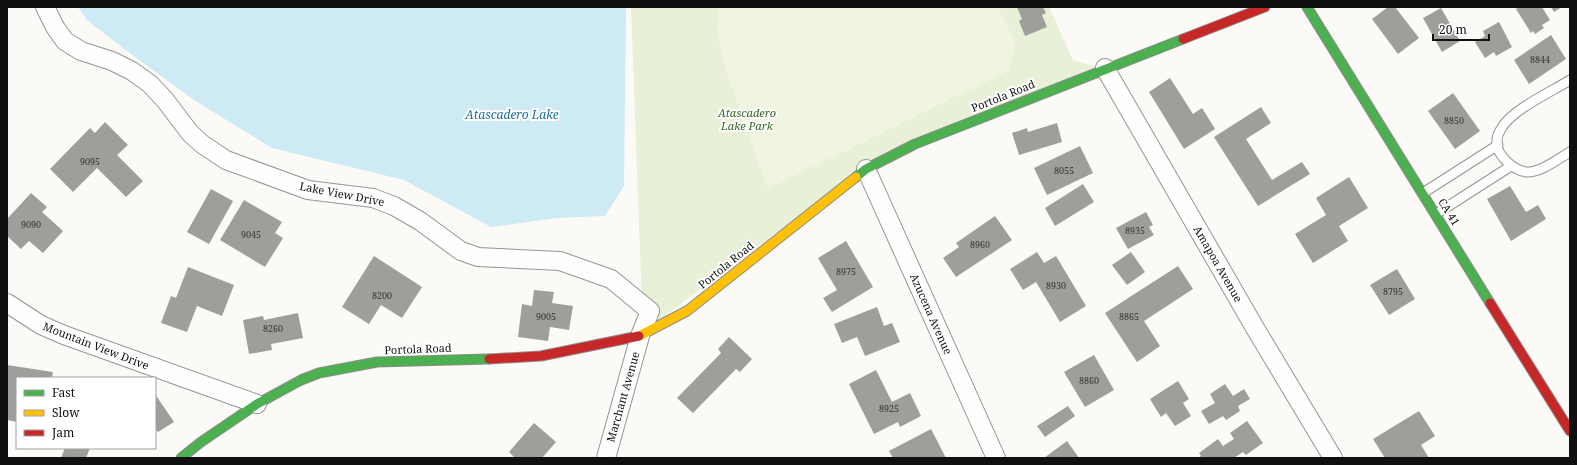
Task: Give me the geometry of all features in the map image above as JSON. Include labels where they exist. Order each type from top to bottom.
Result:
[{"type":"street","name":"Lake View Drive","points":[[45,7],[55,27],[66,41],[81,51],[112,61],[132,71],[150,84],[166,100],[190,133],[202,144],[226,160],[308,190],[373,198],[394,206],[420,221],[461,251],[478,257],[560,260],[611,279],[650,311],[640,336]]},
{"type":"street","name":"Portola Road","points":[[181,458],[201,442],[257,404],[301,380],[319,373],[384,362],[506,359],[541,356],[571,352],[640,336],[687,311],[866,169],[915,144],[1105,68],[1265,7]]},
{"type":"street","name":"CA 41","points":[[1307,7],[1570,430]]},
{"type":"street","name":"Amapoa Avenue","points":[[1105,68],[1255,328],[1333,458]]},
{"type":"street","name":"Azucena Avenue","points":[[866,169],[996,458]]},
{"type":"street","name":"Mountain View Drive","points":[[7,303],[41,325],[64,335],[257,404]]},
{"type":"street","name":"Marchant Avenue","points":[[606,458],[640,336]]},
{"type":"lane","points":[[1570,80],[1512,115],[1501,129],[1497,141],[1500,154],[1511,166],[1526,172],[1546,167],[1570,152]]},
{"type":"lane","points":[[1423,194],[1498,146]]},
{"type":"lane","points":[[1436,214],[1511,166]]},
{"type":"green space","name":"Atascadero Lake Park","points":[[631,7],[1049,7],[1073,60],[1104,69],[861,169],[643,332]]},
{"type":"green space","points":[[718,7],[998,7],[1016,44],[1008,71],[768,189],[725,69],[717,33]]},
{"type":"water","name":"Atascadero Lake","points":[[78,7],[626,7],[624,186],[605,216],[557,218],[491,227],[404,180],[272,148],[194,100],[87,20]]},
{"type":"building","points":[[1017,7],[1043,7],[1046,13],[1042,15],[1047,27],[1025,36],[1019,21],[1022,19]]},
{"type":"building","points":[[1388,7],[1395,7],[1419,38],[1398,54],[1372,19]]},
{"type":"building","points":[[1519,7],[1542,7],[1550,20],[1542,25],[1544,28],[1535,34],[1533,31],[1531,33],[1516,9]]},
{"type":"building","points":[[1551,7],[1562,7],[1554,12]]},
{"type":"building","points":[[1441,8],[1460,41],[1442,52],[1423,18]]},
{"type":"building","points":[[1499,22],[1512,47],[1496,56],[1494,52],[1485,58],[1475,42],[1485,36],[1483,31]]},
{"type":"building","points":[[1551,35],[1566,59],[1529,84],[1514,60]]},
{"type":"building","points":[[1170,78],[1193,114],[1202,108],[1215,129],[1184,149],[1149,92]]},
{"type":"building","points":[[1453,93],[1480,131],[1455,149],[1428,111]]},
{"type":"building","points":[[1261,107],[1271,123],[1246,139],[1272,180],[1302,162],[1310,174],[1258,206],[1214,137]]},
{"type":"building","points":[[105,122],[128,145],[117,155],[143,181],[126,197],[97,168],[73,192],[50,169],[90,128],[95,133]]},
{"type":"building","points":[[1057,123],[1062,142],[1019,155],[1012,133],[1027,128],[1028,132]]},
{"type":"building","points":[[1080,146],[1093,173],[1047,195],[1034,168]]},
{"type":"building","points":[[1349,177],[1368,208],[1339,226],[1348,241],[1313,263],[1295,234],[1326,215],[1316,198]]},
{"type":"building","points":[[1083,184],[1094,202],[1055,226],[1045,208]]},
{"type":"building","points":[[1510,186],[1526,212],[1538,205],[1546,219],[1511,241],[1487,199]]},
{"type":"building","points":[[211,189],[233,201],[209,244],[187,232]]},
{"type":"building","points":[[31,193],[47,207],[42,212],[63,231],[43,253],[29,241],[21,249],[7,236],[7,219]]},
{"type":"building","points":[[244,200],[282,222],[275,233],[283,238],[265,267],[220,240]]},
{"type":"building","points":[[1146,212],[1153,225],[1149,227],[1154,235],[1128,249],[1116,228]]},
{"type":"building","points":[[995,216],[1012,240],[956,277],[943,258],[959,247],[956,243]]},
{"type":"building","points":[[846,241],[873,287],[832,312],[823,298],[837,290],[818,258]]},
{"type":"building","points":[[1037,252],[1044,263],[1056,256],[1086,306],[1060,322],[1036,282],[1023,290],[1010,269]]},
{"type":"building","points":[[1131,252],[1145,272],[1127,285],[1112,265]]},
{"type":"building","points":[[374,256],[422,287],[402,318],[381,305],[369,324],[342,307]]},
{"type":"building","points":[[1178,266],[1193,289],[1144,321],[1160,346],[1137,362],[1105,313]]},
{"type":"building","points":[[188,267],[234,285],[222,316],[197,306],[187,332],[161,323],[171,296],[176,298]]},
{"type":"building","points":[[1397,269],[1415,299],[1389,315],[1370,285]]},
{"type":"building","points":[[534,290],[554,292],[552,303],[573,306],[569,330],[550,327],[548,341],[518,337],[522,304],[532,306]]},
{"type":"building","points":[[877,307],[884,326],[892,323],[900,342],[865,356],[857,337],[842,343],[834,324]]},
{"type":"building","points":[[298,313],[303,338],[271,344],[272,350],[249,354],[243,320],[263,316],[264,320]]},
{"type":"building","points":[[729,337],[752,359],[740,372],[736,369],[693,413],[677,398],[721,353],[718,349]]},
{"type":"building","points":[[1094,355],[1114,390],[1085,407],[1064,372]]},
{"type":"building","points":[[7,365],[53,372],[52,377],[16,377],[16,422],[7,420]]},
{"type":"building","points":[[876,370],[892,402],[910,393],[921,416],[900,427],[898,422],[874,434],[849,384]]},
{"type":"building","points":[[1178,381],[1189,399],[1183,403],[1191,416],[1175,426],[1166,413],[1161,417],[1150,399]]},
{"type":"building","points":[[1225,384],[1233,396],[1244,389],[1250,399],[1238,406],[1240,411],[1226,420],[1223,416],[1209,424],[1201,411],[1215,403],[1210,394]]},
{"type":"building","points":[[156,395],[174,422],[158,432],[156,429]]},
{"type":"building","points":[[1068,406],[1075,416],[1045,437],[1037,426]]},
{"type":"building","points":[[1419,411],[1435,436],[1421,445],[1429,458],[1385,458],[1373,439]]},
{"type":"building","points":[[1247,421],[1263,443],[1246,455],[1243,452],[1234,458],[1198,458],[1201,456],[1199,453],[1218,439],[1223,446],[1234,439],[1230,433]]},
{"type":"building","points":[[534,423],[556,442],[542,458],[515,458],[509,452]]},
{"type":"building","points":[[931,429],[946,458],[893,458],[889,451]]},
{"type":"building","points":[[1067,441],[1079,458],[1044,458]]},
{"type":"building","points":[[65,449],[90,449],[86,458],[61,458]]},
{"type":"traffic: fast","points":[[1307,7],[1490,303]]},
{"type":"traffic: fast","points":[[856,177],[866,169],[915,144],[1183,39]]},
{"type":"traffic: fast","points":[[181,458],[201,442],[257,404],[301,380],[319,373],[377,362],[489,359]]},
{"type":"traffic: slow","points":[[639,336],[687,311],[856,177]]},
{"type":"traffic: jam","points":[[1183,39],[1265,7]]},
{"type":"traffic: jam","points":[[1490,303],[1570,431]]},
{"type":"traffic: jam","points":[[489,359],[541,356],[639,336]]}]
